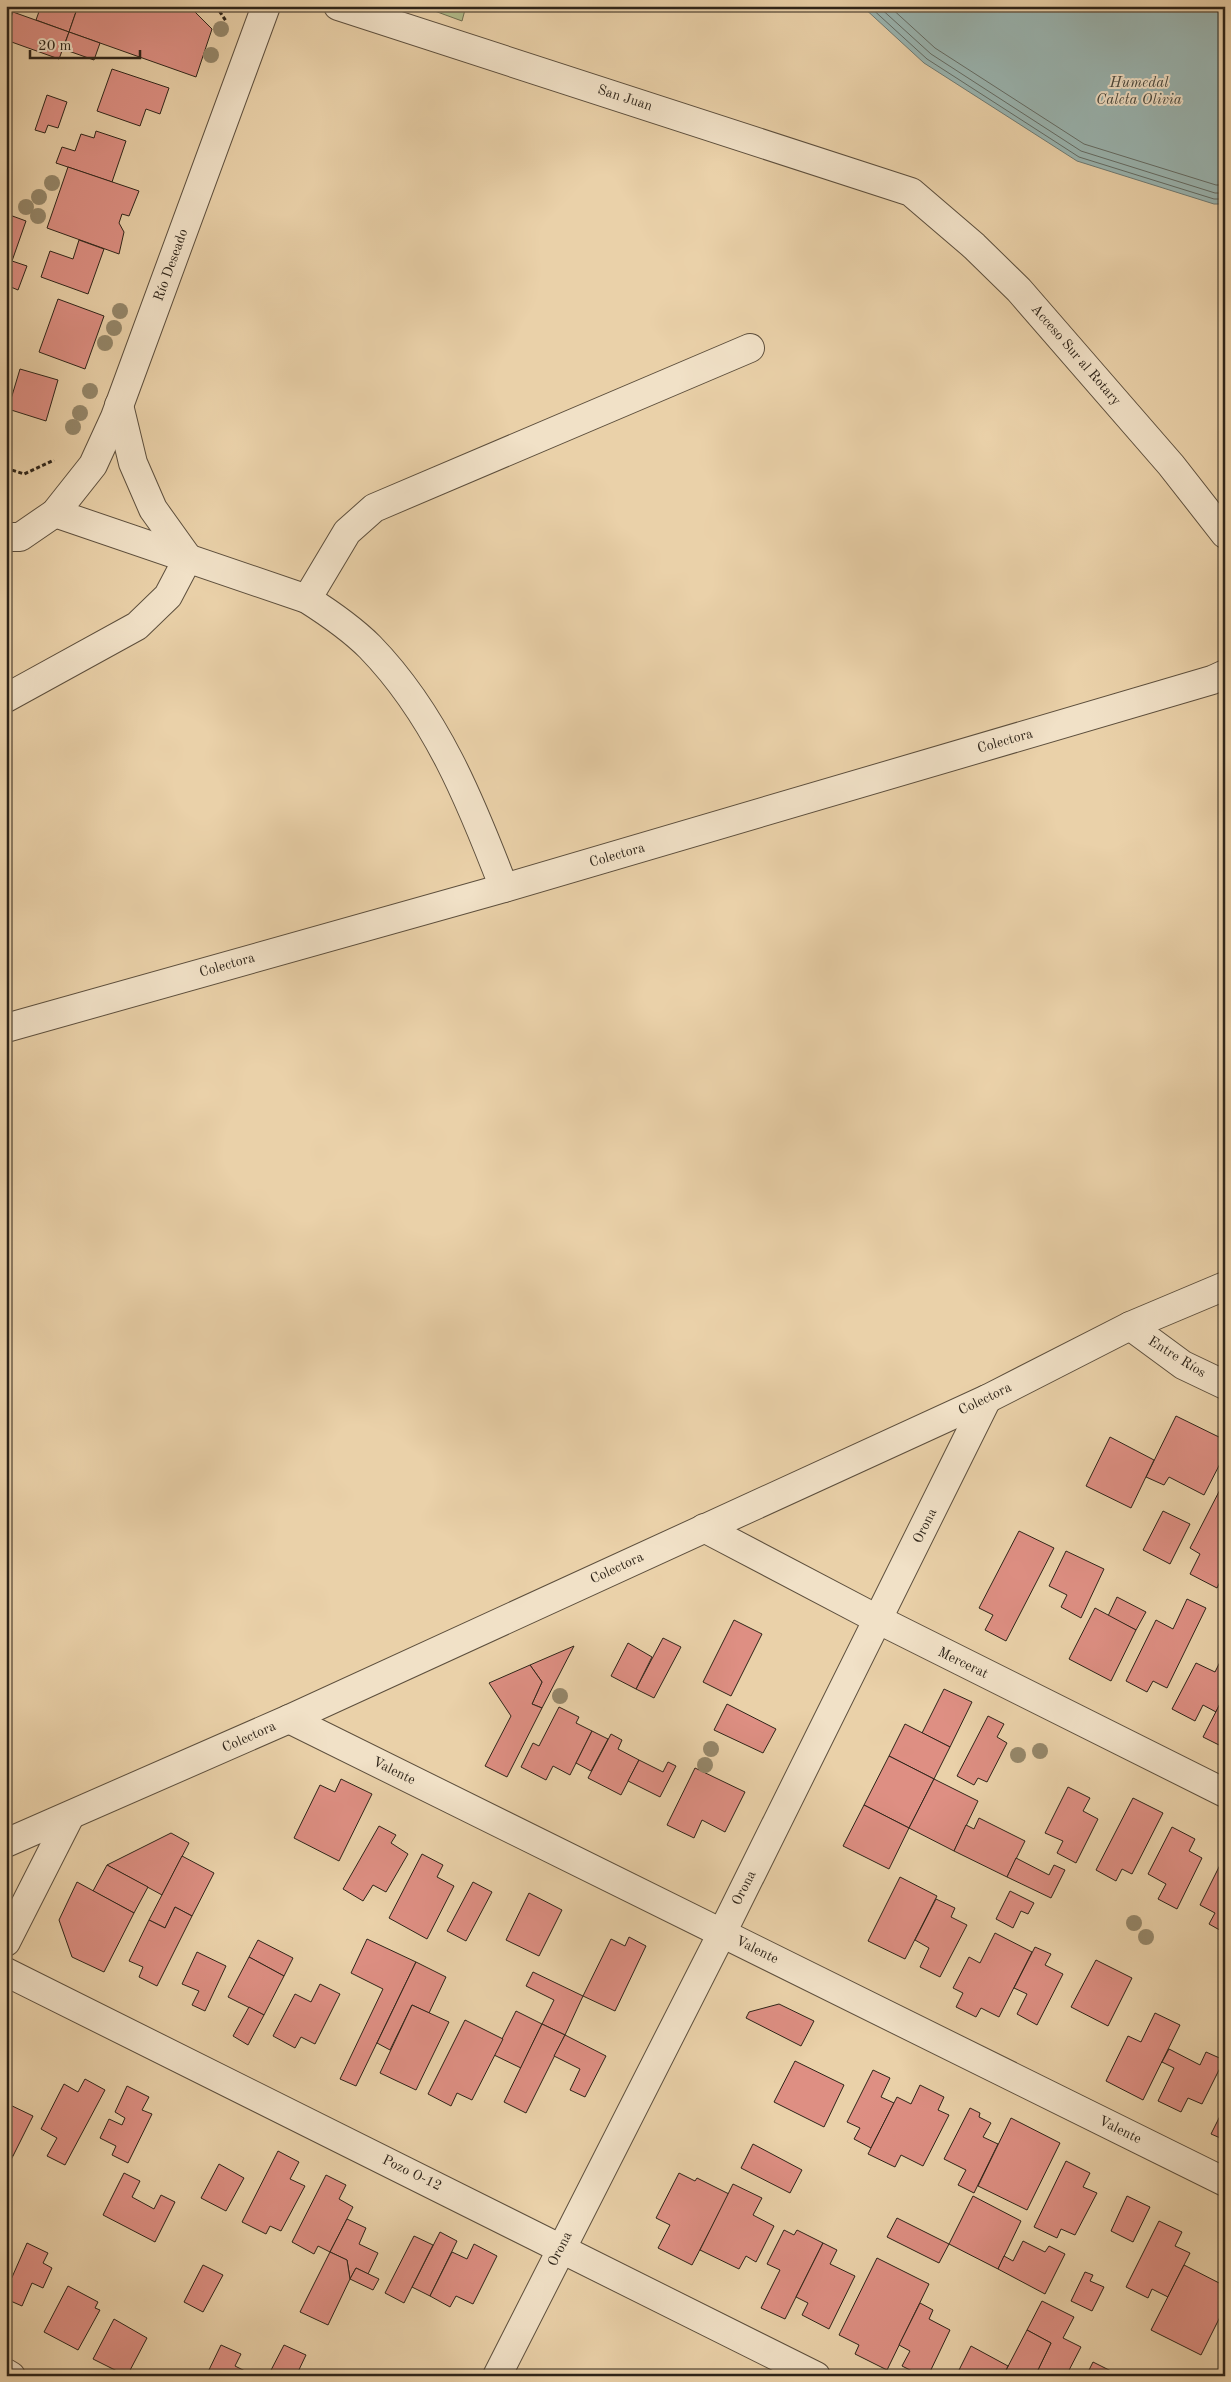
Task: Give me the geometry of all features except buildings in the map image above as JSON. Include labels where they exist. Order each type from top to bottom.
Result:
[{"type":"street","name":"Río Deseado","points":[[6,537],[20,537],[55,513],[93,464],[119,405],[266,6]]},
{"type":"street","name":"San Juan","points":[[338,6],[911,192]]},
{"type":"street","name":"Acceso Sur al Rotary","points":[[911,192],[974,246],[1019,290],[1171,465],[1225,534]]},
{"type":"street","points":[[307,599],[347,532],[374,508],[750,348]]},
{"type":"street","points":[[119,405],[133,463],[153,509],[188,558]]},
{"type":"street","points":[[55,513],[307,599],[332,616],[370,647],[414,701],[449,756],[481,827],[504,888]]},
{"type":"street","points":[[6,698],[137,626],[168,596],[188,558]]},
{"type":"street","name":"Colectora","points":[[6,1028],[504,888],[1212,680],[1225,674]]},
{"type":"street","name":"Colectora","points":[[6,1843],[289,1719],[987,1399],[1130,1326],[1225,1286]]},
{"type":"street","name":"Entre Ríos","points":[[1130,1326],[1184,1365],[1225,1385]]},
{"type":"street","name":"Orona","points":[[497,2376],[879,1620],[987,1399]]},
{"type":"street","name":"Mercerat","points":[[704,1528],[879,1620],[1225,1793]]},
{"type":"street","name":"Valente","points":[[289,1719],[1225,2182]]},
{"type":"street","points":[[6,1942],[70,1816]]},
{"type":"street","name":"Pozo O-12","points":[[6,1972],[561,2247],[816,2376]]},
{"type":"street","points":[[6,2373],[11,2376]]},
{"type":"path","points":[[6,468],[24,474]]},
{"type":"green space","points":[[421,6],[466,6],[462,21]]},
{"type":"water","name":"Humedal Caleta Olivia","points":[[862,6],[1225,6],[1225,204],[1214,204],[1077,161],[924,63]]}]
